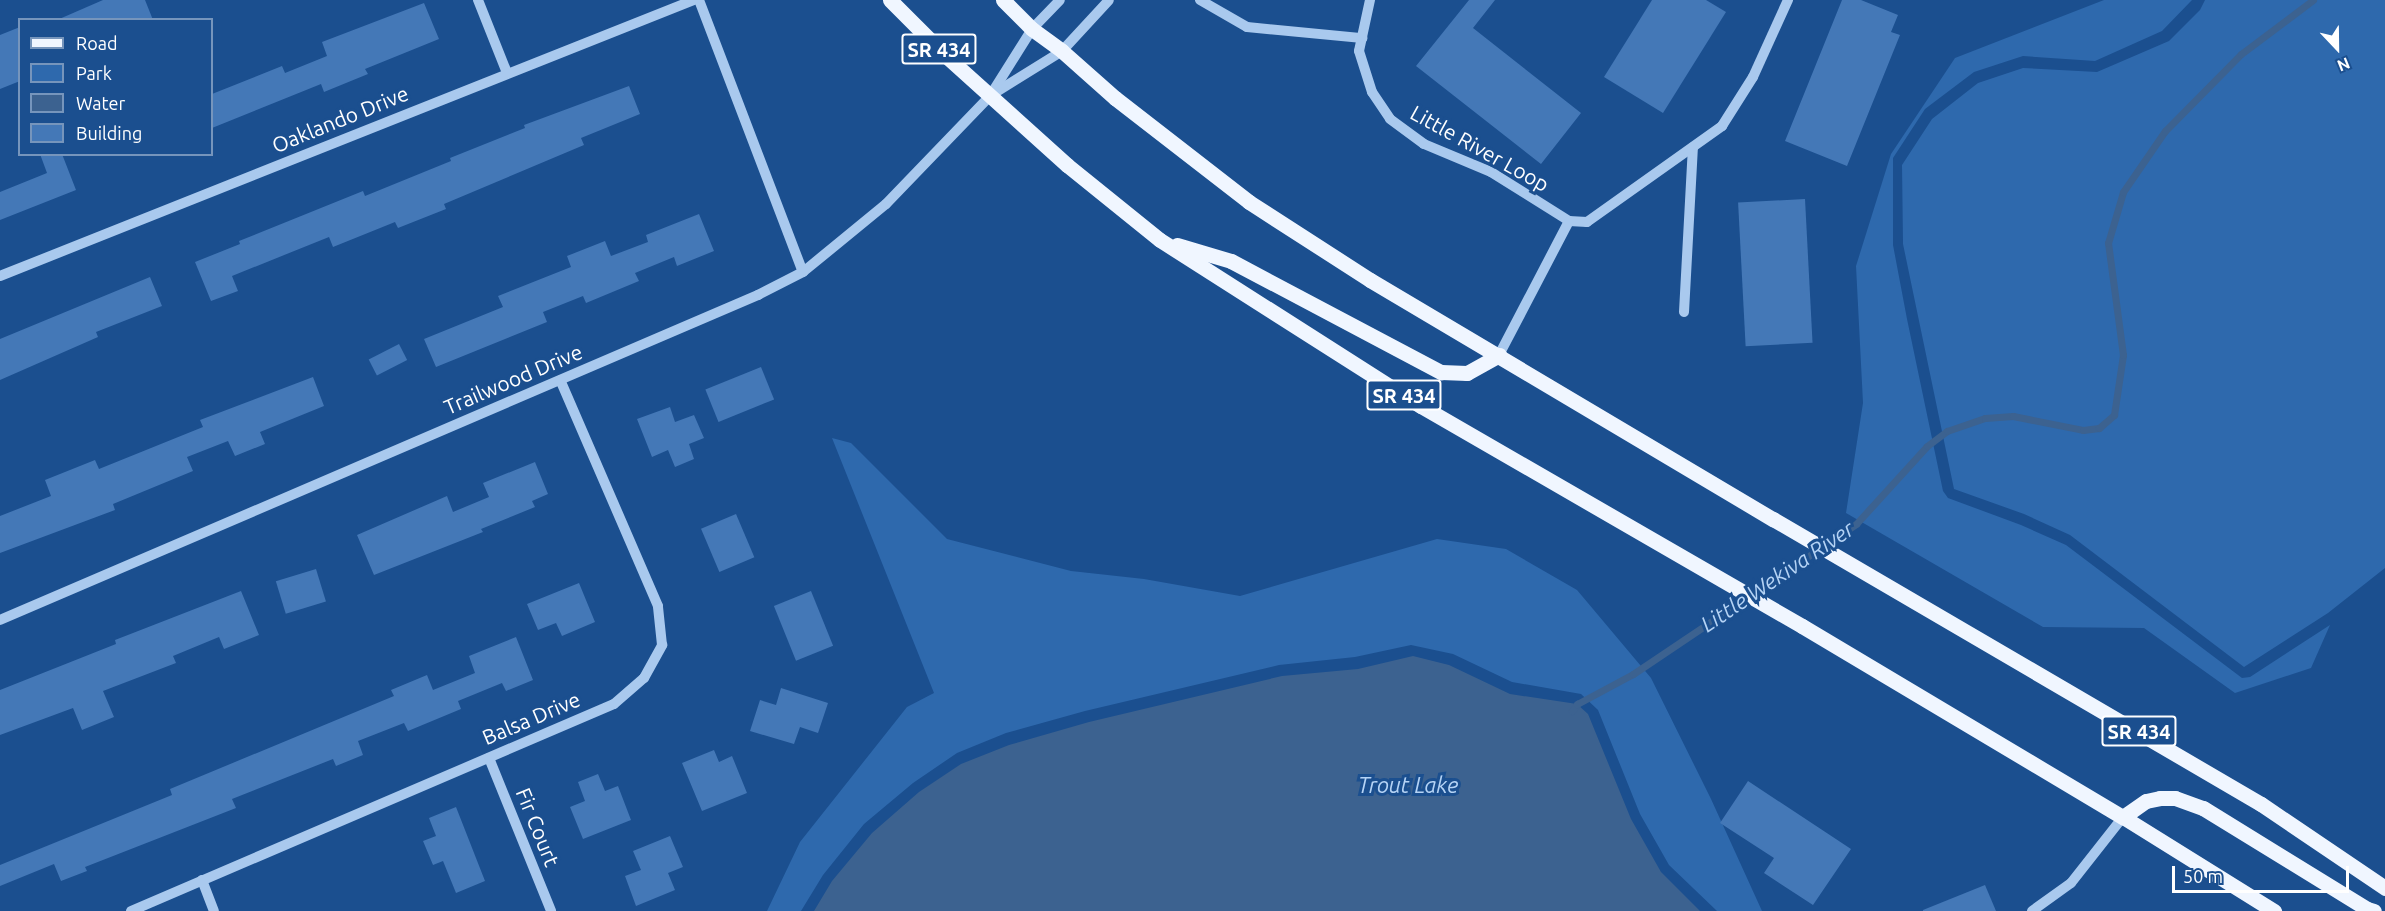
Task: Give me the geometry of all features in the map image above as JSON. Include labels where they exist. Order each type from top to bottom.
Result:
[{"type":"main road","name":"SR 434","points":[[890,0],[990,96],[1067,165],[1160,240],[1421,406],[1802,626],[2123,817],[2274,911]]},
{"type":"main road","name":"SR 434","points":[[1003,0],[1032,29],[1062,51],[1157,132],[1249,202],[1370,280],[2261,804],[2385,888]]},
{"type":"main road","points":[[1160,240],[1231,261],[1441,372],[1467,373],[1499,355]]},
{"type":"main road","points":[[2123,817],[2146,801],[2160,798],[2175,798],[2203,808],[2367,909],[2374,911]]},
{"type":"street","points":[[478,0],[507,74]]},
{"type":"street","name":"Oaklando Drive","points":[[0,276],[694,0]]},
{"type":"street","points":[[699,0],[803,272]]},
{"type":"street","name":"Trailwood Drive","points":[[0,620],[758,295],[803,272],[886,204],[990,96],[1032,29],[1060,0]]},
{"type":"street","name":"Trailwood Drive","points":[[990,96],[1062,51],[1109,0]]},
{"type":"street","points":[[1200,0],[1246,27],[1362,38]]},
{"type":"street","name":"Little River Loop","points":[[1370,0],[1359,51],[1372,92],[1390,119],[1424,144],[1491,172],[1569,221]]},
{"type":"street","points":[[1499,355],[1569,221],[1587,222],[1722,126],[1753,77],[1788,0]]},
{"type":"street","points":[[1684,312],[1693,147]]},
{"type":"street","name":"Balsa Drive","points":[[130,911],[614,704],[644,678],[662,645],[658,606],[560,380]]},
{"type":"street","name":"Fir Court","points":[[489,758],[551,911]]},
{"type":"street","points":[[2032,911],[2071,883],[2123,817]]},
{"type":"street","points":[[202,880],[214,911]]},
{"type":"green space","points":[[2104,0],[2192,0],[2162,31],[2095,61],[2023,56],[1974,72],[1925,109],[1893,158],[1893,245],[1943,491],[1948,498],[2021,525],[2066,545],[2242,678],[2250,677],[2330,625],[2311,668],[2235,693],[2144,628],[2043,627],[1846,513],[1863,403],[1856,266],[1891,154],[1955,58]]},
{"type":"green space","points":[[2205,0],[2385,0],[2385,568],[2328,613],[2244,667],[2070,535],[2024,514],[1954,489],[1903,244],[1902,165],[1932,119],[1978,83],[2023,68],[2097,72],[2169,41],[2200,10]]},
{"type":"green space","points":[[832,438],[851,443],[947,539],[1071,571],[1144,579],[1240,596],[1437,539],[1506,549],[1577,590],[1651,678],[1711,799],[1762,911],[1717,911],[1669,865],[1640,814],[1598,710],[1581,694],[1512,682],[1453,654],[1411,645],[1355,657],[1279,665],[1085,711],[1006,733],[957,753],[913,783],[864,824],[823,875],[801,911],[767,911],[800,842],[907,707],[934,693]]},
{"type":"water","name":"Trout Lake","points":[[1413,656],[1449,665],[1510,694],[1577,704],[1588,714],[1631,819],[1661,872],[1700,911],[814,911],[832,881],[872,833],[919,792],[961,764],[1009,745],[1089,722],[1282,676],[1358,669]]},
{"type":"building","points":[[103,0],[145,0],[152,18],[62,18]]},
{"type":"building","points":[[1469,0],[1495,0],[1473,28],[1581,113],[1541,164],[1416,66]]},
{"type":"building","points":[[1652,0],[1706,0],[1726,12],[1663,113],[1604,77]]},
{"type":"building","points":[[1842,0],[1861,0],[1898,15],[1891,32],[1900,35],[1847,166],[1785,141]]},
{"type":"building","points":[[424,3],[439,39],[365,69],[368,74],[324,92],[321,84],[213,128],[213,94],[282,66],[285,73],[327,56],[322,42]]},
{"type":"building","points":[[18,28],[18,82],[0,89],[0,35]]},
{"type":"building","points":[[629,86],[640,114],[581,138],[584,145],[444,204],[446,209],[398,228],[395,222],[333,247],[329,237],[232,276],[238,291],[211,301],[195,262],[240,244],[239,241],[363,191],[365,196],[451,161],[450,158],[525,128],[524,125]]},
{"type":"building","points":[[41,156],[63,156],[76,190],[0,220],[0,192],[47,173]]},
{"type":"building","points":[[1805,199],[1813,343],[1746,346],[1738,203]]},
{"type":"building","points":[[699,214],[714,251],[677,266],[674,257],[635,273],[639,281],[586,303],[583,296],[543,312],[547,322],[436,367],[424,339],[503,307],[498,296],[571,267],[567,256],[605,241],[611,256],[648,242],[646,235]]},
{"type":"building","points":[[150,277],[162,306],[96,332],[98,337],[0,380],[0,339]]},
{"type":"building","points":[[399,344],[407,360],[377,375],[369,359]]},
{"type":"building","points":[[761,367],[774,399],[718,422],[705,389]]},
{"type":"building","points":[[313,377],[324,406],[260,432],[265,444],[235,456],[228,441],[187,457],[193,471],[113,504],[115,510],[0,553],[0,516],[51,496],[45,480],[95,460],[99,469],[203,427],[200,420]]},
{"type":"building","points":[[670,407],[675,422],[694,415],[704,438],[689,444],[694,459],[675,467],[668,450],[652,457],[637,419]]},
{"type":"building","points":[[535,462],[548,494],[532,501],[535,507],[481,529],[483,532],[374,575],[357,535],[447,496],[453,512],[489,497],[483,483]]},
{"type":"building","points":[[736,514],[754,557],[719,572],[701,529]]},
{"type":"building","points":[[316,569],[326,602],[286,614],[276,581]]},
{"type":"building","points":[[579,583],[595,622],[562,636],[556,623],[538,630],[527,604]]},
{"type":"building","points":[[241,591],[259,635],[224,649],[219,637],[173,656],[176,663],[103,691],[114,717],[82,730],[73,708],[0,735],[0,690],[116,644],[115,640]]},
{"type":"building","points":[[811,591],[833,646],[796,661],[774,606]]},
{"type":"building","points":[[516,637],[533,680],[506,691],[502,683],[458,701],[461,709],[408,731],[404,723],[358,741],[363,755],[336,766],[333,759],[232,799],[236,808],[85,867],[87,871],[61,881],[54,864],[0,886],[0,865],[172,795],[170,789],[394,696],[391,690],[427,675],[433,690],[475,673],[469,656]]},
{"type":"building","points":[[781,688],[828,703],[818,733],[800,727],[794,744],[750,731],[760,700],[776,705]]},
{"type":"building","points":[[714,750],[719,762],[732,756],[747,793],[702,811],[682,763]]},
{"type":"building","points":[[598,774],[605,791],[618,786],[631,820],[583,839],[570,807],[585,801],[578,782]]},
{"type":"building","points":[[1748,781],[1851,849],[1813,905],[1764,873],[1774,858],[1720,823]]},
{"type":"building","points":[[456,807],[485,881],[456,893],[443,861],[433,865],[423,841],[436,836],[429,818]]},
{"type":"building","points":[[670,836],[683,867],[668,873],[675,890],[636,906],[625,876],[641,870],[633,851]]},
{"type":"building","points":[[1985,885],[1996,911],[1923,911],[1923,910]]},
{"type":"waterway","name":"Little Wekiva River","points":[[1572,711],[1577,704],[1633,674],[1856,524],[1927,446],[1947,431],[1985,418],[2013,416],[2083,430],[2099,428],[2114,415],[2123,355],[2108,243],[2123,192],[2165,131],[2241,54],[2313,0]]}]
